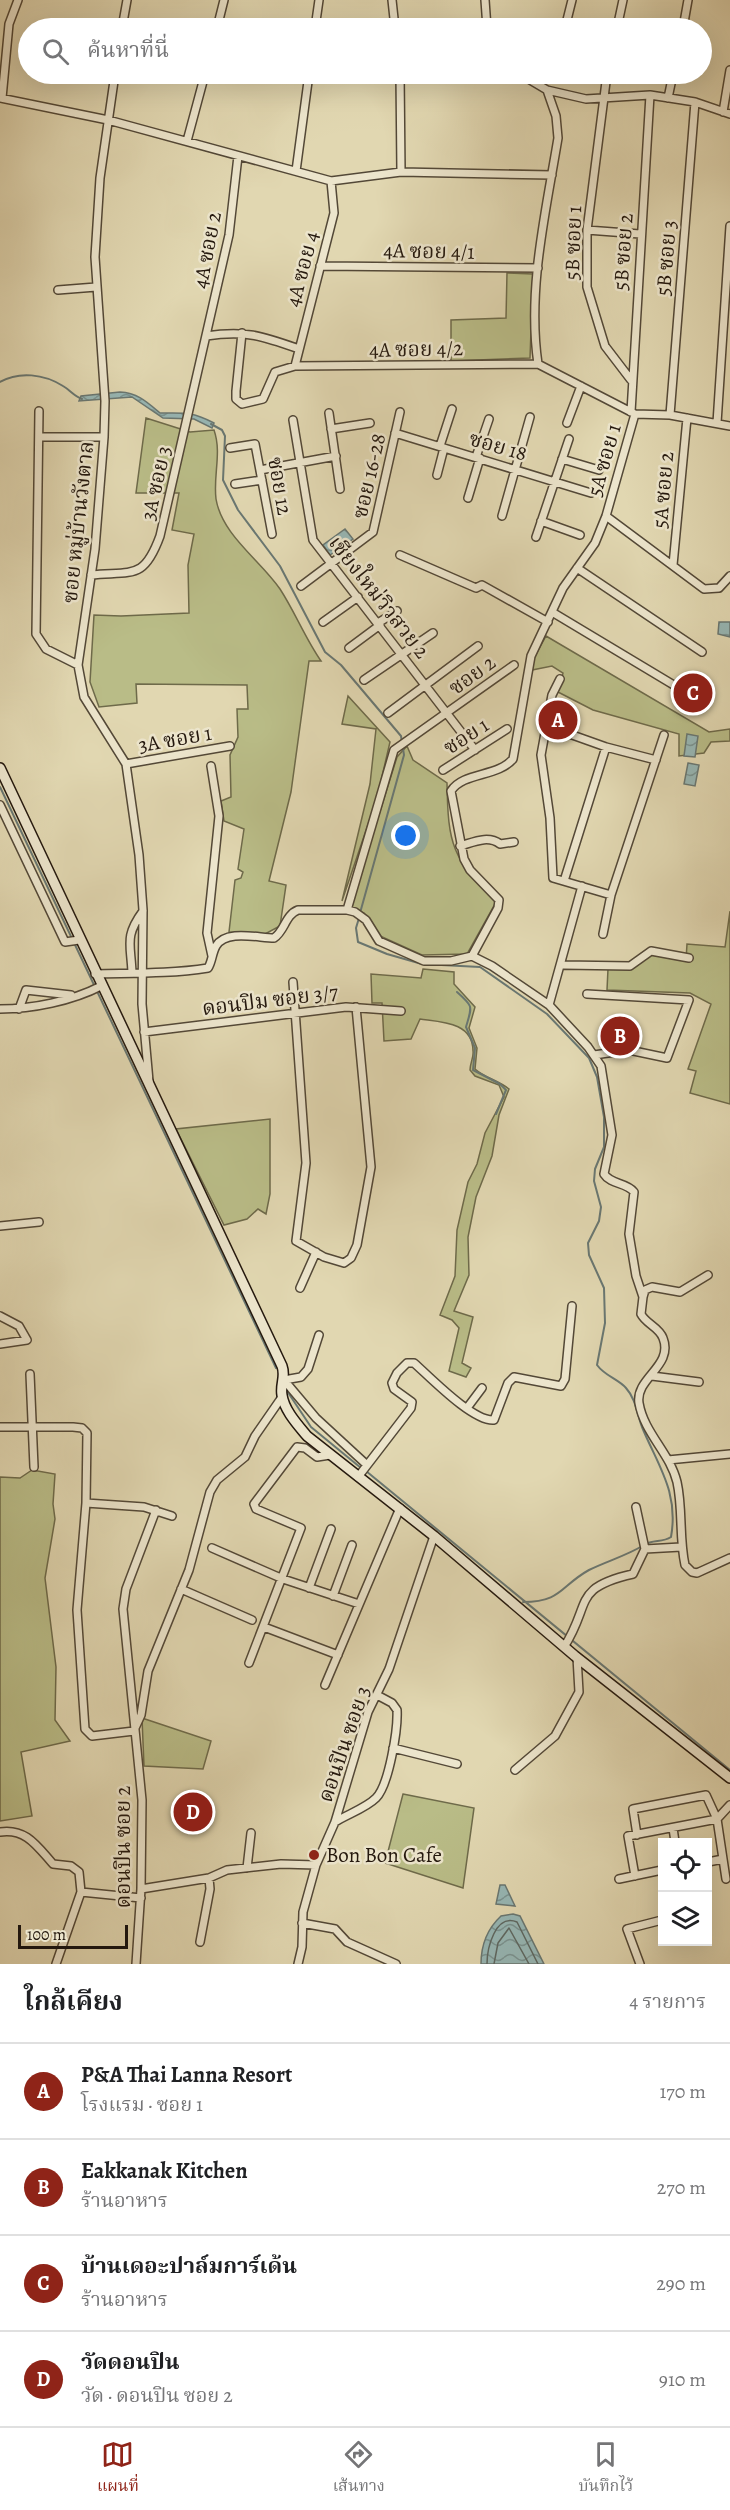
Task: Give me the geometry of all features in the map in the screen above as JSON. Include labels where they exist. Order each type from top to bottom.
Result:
[{"type":"street","points":[[18,0],[9,24],[1,98],[108,120],[331,181],[401,172],[552,175]]},
{"type":"street","points":[[124,18],[127,0]]},
{"type":"street","points":[[220,18],[224,0]]},
{"type":"street","points":[[316,18],[319,0]]},
{"type":"street","points":[[392,0],[394,18]]},
{"type":"street","points":[[485,0],[486,18]]},
{"type":"street","points":[[568,18],[572,0]]},
{"type":"street","points":[[619,18],[623,0]]},
{"type":"street","points":[[684,18],[688,0]]},
{"type":"street","points":[[537,84],[547,90],[586,99],[650,94],[695,102],[726,113],[730,70]]},
{"type":"street","name":"ซอย หมู่บ้านวังตาล","points":[[113,84],[96,221],[96,287],[105,401],[104,437],[91,575],[78,665],[84,697],[126,764],[139,855],[143,910],[144,1032],[149,1086]]},
{"type":"street","points":[[188,141],[202,84]]},
{"type":"street","points":[[296,171],[308,84]]},
{"type":"street","points":[[400,84],[401,172]]},
{"type":"street","name":"5B ซอย 1","points":[[605,84],[587,230],[587,287],[605,346],[631,380]]},
{"type":"street","points":[[668,98],[672,84]]},
{"type":"street","points":[[547,90],[556,116],[558,138],[538,268],[535,342],[538,364],[633,413],[687,418],[730,426]]},
{"type":"street","name":"5B ซอย 2","points":[[633,413],[631,380],[650,94]]},
{"type":"street","name":"5B ซอย 3","points":[[670,416],[695,102]]},
{"type":"street","name":"4A ซอย 2","points":[[203,349],[229,235],[238,156]]},
{"type":"street","name":"4A ซอย 4","points":[[295,366],[334,213],[331,181]]},
{"type":"street","points":[[717,423],[730,226]]},
{"type":"street","points":[[587,230],[640,234]]},
{"type":"street","name":"4A ซอย 4/1","points":[[320,266],[538,268]]},
{"type":"street","points":[[58,290],[96,287]]},
{"type":"street","points":[[206,336],[242,333],[299,349]]},
{"type":"street","points":[[242,333],[236,374],[238,402],[246,404],[263,399],[275,372],[295,366]]},
{"type":"street","name":"3A ซอย 3","points":[[91,575],[139,570],[151,561],[160,536],[203,349]]},
{"type":"street","name":"4A ซอย 4/2","points":[[295,366],[538,364]]},
{"type":"street","points":[[567,423],[581,386]]},
{"type":"street","points":[[437,475],[452,410]]},
{"type":"street","points":[[39,411],[36,634],[46,649],[78,665]]},
{"type":"street","name":"ซอย 16-28","points":[[301,586],[373,532],[400,412]]},
{"type":"street","points":[[329,413],[340,489]]},
{"type":"street","name":"5A ซอย 1","points":[[460,846],[451,791],[460,783],[507,766],[513,759],[531,656],[552,612],[577,568],[595,543],[606,516],[633,413]]},
{"type":"street","points":[[502,516],[531,417]]},
{"type":"street","name":"5A ซอย 2","points":[[673,565],[687,418]]},
{"type":"street","points":[[468,498],[489,419]]},
{"type":"street","name":"เชียงใหม่วิวสวย 2","points":[[293,420],[313,540],[449,712],[476,750]]},
{"type":"street","points":[[331,429],[370,423]]},
{"type":"street","name":"ซอย 18","points":[[395,433],[591,493]]},
{"type":"street","points":[[39,437],[104,437]]},
{"type":"street","points":[[536,537],[568,439]]},
{"type":"street","name":"ซอย 12","points":[[230,448],[255,444],[272,534]]},
{"type":"street","points":[[260,470],[336,456]]},
{"type":"street","points":[[562,459],[599,470]]},
{"type":"street","points":[[235,484],[262,480]]},
{"type":"street","points":[[606,516],[704,589],[719,588],[730,576]]},
{"type":"street","points":[[541,521],[580,536]]},
{"type":"street","points":[[400,555],[476,588],[482,585],[548,622]]},
{"type":"street","points":[[577,568],[702,652]]},
{"type":"street","points":[[323,622],[358,597]]},
{"type":"street","points":[[349,648],[397,611]]},
{"type":"street","points":[[552,612],[682,690]]},
{"type":"street","points":[[364,680],[433,633]]},
{"type":"street","points":[[388,713],[478,646]]},
{"type":"street","name":"ซอย 2","points":[[449,712],[514,665]]},
{"type":"street","points":[[560,679],[552,695],[541,755],[550,818],[553,878],[611,895]]},
{"type":"street","points":[[347,910],[394,750],[449,712]]},
{"type":"street","points":[[547,726],[606,747],[656,760]]},
{"type":"street","name":"ซอย 1","points":[[443,770],[507,729]]},
{"type":"street","points":[[603,934],[611,895],[664,735]]},
{"type":"street","name":"3A ซอย 1","points":[[126,764],[230,746]]},
{"type":"street","points":[[564,881],[592,785],[606,747]]},
{"type":"street","points":[[211,766],[219,816],[209,927],[212,957]]},
{"type":"street","points":[[0,768],[75,941],[95,974],[96,988],[149,1086],[282,1366],[284,1380],[282,1397],[255,1436],[245,1457],[217,1480],[210,1492],[189,1570],[148,1671],[141,1715],[134,1731],[92,1736],[85,1729],[77,1610],[86,1503],[88,1455],[85,1430],[73,1427],[0,1427]]},
{"type":"street","points":[[0,805],[65,942],[75,941]]},
{"type":"street","points":[[472,956],[498,908],[499,900],[470,870],[460,846],[485,839],[493,839],[500,844],[514,842]]},
{"type":"street","points":[[549,1005],[562,965],[582,886]]},
{"type":"street","points":[[132,973],[128,941],[130,932],[143,910]]},
{"type":"street","points":[[95,974],[143,975],[208,968],[215,949],[223,939],[231,936],[274,938],[279,935],[291,913],[298,910],[347,910],[359,914],[366,920],[379,941],[424,961],[451,961],[472,956],[492,966],[549,1005],[594,1055],[601,1066],[612,1135],[604,1174],[609,1180],[630,1187],[634,1192],[629,1234],[636,1276],[643,1297]]},
{"type":"street","points":[[209,927],[215,949]]},
{"type":"street","points":[[562,965],[630,966],[651,951],[689,958]]},
{"type":"street","points":[[293,982],[306,1163],[296,1241],[335,1262],[344,1263],[351,1258],[357,1245],[371,1167],[356,1007]]},
{"type":"street","points":[[0,1010],[19,1009],[74,996],[96,988]]},
{"type":"street","points":[[19,1009],[26,990],[74,996]]},
{"type":"street","points":[[586,994],[689,1000],[668,1058],[629,1050],[594,1055]]},
{"type":"street","name":"ดอนปิม ซอย 3/7","points":[[144,1032],[356,1007],[401,1011]]},
{"type":"street","points":[[0,1226],[39,1222]]},
{"type":"street","points":[[300,1288],[316,1252]]},
{"type":"street","points":[[708,1275],[680,1292],[652,1287],[645,1290],[642,1317],[660,1333],[664,1344],[662,1360],[639,1390],[640,1406],[647,1426],[668,1460],[677,1482],[678,1548],[685,1565],[692,1572],[702,1571],[730,1558]]},
{"type":"street","points":[[362,1472],[411,1408],[412,1402],[394,1389],[392,1383],[397,1373],[407,1363],[414,1363],[467,1408],[484,1419],[494,1420],[507,1383],[514,1377],[561,1386],[565,1379],[572,1306]]},
{"type":"street","points":[[0,1316],[19,1326],[27,1340],[0,1344]]},
{"type":"street","points":[[284,1380],[301,1377],[308,1369],[319,1335]]},
{"type":"street","points":[[30,1374],[34,1467]]},
{"type":"street","points":[[652,1376],[699,1382]]},
{"type":"street","points":[[284,1380],[362,1472],[400,1508],[576,1656],[730,1778]]},
{"type":"street","points":[[467,1408],[482,1388]]},
{"type":"street","points":[[282,1397],[292,1418],[307,1436],[330,1455],[362,1472]]},
{"type":"street","points":[[249,1663],[301,1528],[256,1509],[254,1504],[297,1447],[305,1448],[317,1457],[330,1455]]},
{"type":"street","points":[[668,1460],[730,1454]]},
{"type":"street","points":[[86,1503],[132,1505],[172,1516]]},
{"type":"street","points":[[566,1646],[583,1602],[590,1591],[610,1579],[633,1574],[645,1549],[636,1507]]},
{"type":"street","points":[[325,1685],[400,1508]]},
{"type":"street","name":"ดอนปิน ซอย 2","points":[[136,1964],[141,1898],[142,1800],[123,1609],[126,1589],[156,1510]]},
{"type":"street","points":[[309,1588],[331,1529]]},
{"type":"street","name":"ดอนปิน ซอย 3","points":[[298,1964],[305,1902],[316,1865],[335,1822],[368,1712],[389,1669],[434,1536]]},
{"type":"street","points":[[333,1596],[352,1545]]},
{"type":"street","points":[[212,1548],[283,1579],[358,1604]]},
{"type":"street","points":[[645,1549],[678,1548]]},
{"type":"street","points":[[181,1589],[252,1620]]},
{"type":"street","points":[[264,1627],[338,1655]]},
{"type":"street","points":[[515,1770],[555,1736],[579,1692],[576,1656]]},
{"type":"street","points":[[335,1822],[375,1799],[379,1793],[393,1748],[397,1710],[392,1703],[377,1695]]},
{"type":"street","points":[[393,1748],[457,1764]]},
{"type":"street","points":[[637,1835],[633,1809],[706,1795],[717,1819],[726,1879]]},
{"type":"street","points":[[635,1876],[628,1836],[717,1819],[730,1805]]},
{"type":"street","points":[[673,1828],[674,1838]]},
{"type":"street","points":[[0,1832],[23,1834],[32,1839],[57,1866],[76,1868],[81,1893],[56,1964]]},
{"type":"street","points":[[247,1868],[251,1833]]},
{"type":"street","points":[[712,1861],[723,1859]]},
{"type":"street","points":[[141,1889],[209,1878],[227,1870],[281,1864],[316,1865]]},
{"type":"street","points":[[619,1879],[658,1871]]},
{"type":"street","points":[[200,1942],[210,1889],[209,1878]]},
{"type":"street","points":[[81,1893],[141,1898]]},
{"type":"street","points":[[640,1964],[627,1929],[658,1921]]},
{"type":"street","points":[[302,1923],[334,1929],[347,1942],[396,1964]]},
{"type":"green space","points":[[507,273],[533,274],[530,358],[451,361],[451,320],[506,318]]},
{"type":"green space","points":[[146,418],[190,432],[214,430],[217,447],[215,490],[220,512],[234,536],[280,589],[321,661],[309,661],[291,792],[269,881],[286,885],[280,926],[265,934],[229,932],[235,880],[241,878],[243,872],[238,869],[244,829],[224,821],[221,801],[231,797],[230,755],[238,737],[237,709],[248,709],[247,685],[136,684],[137,703],[99,707],[90,682],[94,615],[189,613],[188,565],[194,534],[172,530],[179,493],[136,493]]},
{"type":"green space","points":[[546,636],[709,732],[730,729],[730,741],[711,742],[704,753],[679,756],[679,734],[593,710],[558,692],[563,673],[552,666],[532,670],[534,658]]},
{"type":"green space","points":[[348,696],[390,742],[377,798],[342,901],[370,784],[376,729],[342,724]]},
{"type":"green space","points":[[407,746],[413,760],[447,783],[449,822],[455,849],[470,874],[496,902],[467,954],[422,955],[380,936],[364,913],[350,907],[397,757]]},
{"type":"green space","points":[[730,911],[730,1104],[690,1093],[696,1071],[688,1069],[711,1004],[690,993],[607,990],[608,969],[629,969],[651,955],[686,960],[687,944],[725,947]]},
{"type":"green space","points":[[423,969],[454,972],[454,984],[475,1007],[469,1028],[477,1048],[475,1069],[509,1089],[499,1115],[492,1156],[476,1197],[468,1237],[469,1275],[454,1311],[473,1317],[462,1363],[471,1368],[466,1377],[449,1371],[459,1328],[452,1320],[440,1315],[455,1276],[457,1230],[468,1182],[477,1164],[485,1133],[504,1097],[499,1085],[475,1076],[470,1070],[473,1053],[472,1041],[468,1034],[454,1025],[420,1019],[411,1039],[384,1041],[382,1003],[372,1003],[371,974],[421,978]]},
{"type":"green space","points":[[270,1119],[270,1194],[266,1214],[258,1209],[247,1219],[224,1225],[176,1129]]},
{"type":"green space","points":[[32,1470],[55,1474],[53,1504],[55,1519],[45,1578],[56,1667],[55,1720],[70,1741],[21,1752],[32,1816],[0,1821],[0,1477],[20,1478]]},
{"type":"green space","points":[[142,1718],[211,1741],[203,1769],[144,1766]]},
{"type":"green space","points":[[403,1794],[474,1808],[463,1888],[385,1863]]},
{"type":"water","points":[[120,392],[137,396],[160,413],[193,415],[214,423],[212,428],[194,419],[163,418],[132,397],[79,401],[81,396]]},
{"type":"water","points":[[345,529],[353,539],[330,555],[323,545]]},
{"type":"water","points":[[719,622],[730,622],[730,637],[718,634]]},
{"type":"water","points":[[687,734],[698,736],[695,757],[684,756]]},
{"type":"water","points":[[688,763],[699,765],[695,786],[684,784]]},
{"type":"water","points":[[500,1885],[505,1885],[515,1906],[496,1904]]},
{"type":"water","points":[[513,1914],[520,1916],[544,1964],[481,1964],[482,1950],[492,1926],[501,1916]]},
{"type":"waterway","points":[[0,382],[15,376],[32,375],[56,382],[82,399]]},
{"type":"waterway","points":[[211,424],[222,430],[225,436],[223,480],[238,510],[280,566],[325,652],[341,665],[401,736],[404,755],[360,913]]},
{"type":"waterway","points":[[0,787],[276,1368]]},
{"type":"waterway","points":[[359,918],[356,928],[358,942],[387,954],[422,964],[480,967],[547,1014],[589,1058],[597,1077],[604,1117],[604,1147],[595,1169],[594,1181],[601,1207],[599,1221],[588,1243],[589,1255],[604,1288],[605,1323],[597,1365],[626,1388],[634,1402],[670,1493],[673,1521],[671,1537],[647,1543],[589,1570],[553,1596],[523,1602]]},
{"type":"waterway","points":[[457,992],[470,1007],[466,1027],[475,1048],[473,1070],[500,1084],[506,1090],[496,1114]]},
{"type":"waterway","points":[[287,1391],[311,1427],[361,1468]]},
{"type":"waterway","points":[[366,1471],[730,1770]]},
{"type":"place","name":"บ้านเดอะปาล์มการ์เด้น","points":[[693,693]]},
{"type":"place","name":"P&A Thai Lanna Resort","points":[[558,720]]},
{"type":"place","name":"Eakkanak Kitchen","points":[[620,1036]]},
{"type":"place","name":"วัดดอนปิน","points":[[193,1812]]},
{"type":"place","name":"Bon Bon Cafe","points":[[314,1855]]}]
